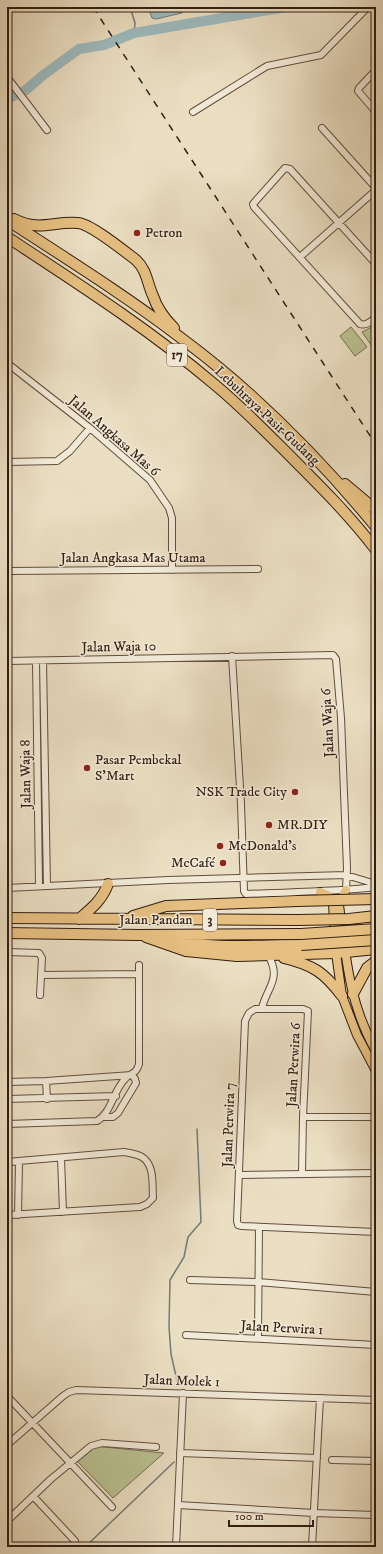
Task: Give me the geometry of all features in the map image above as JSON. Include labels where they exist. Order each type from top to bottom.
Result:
[{"type":"highway","points":[[7,215],[20,222],[34,226],[78,223],[84,224],[136,260],[145,271],[152,295],[157,305],[171,326],[186,341]]},
{"type":"highway","name":"Lebuhraya Pasir Gudang","points":[[7,220],[82,269],[186,341],[257,401],[324,467],[376,527]]},
{"type":"highway","name":"Lebuhraya Pasir Gudang","points":[[7,237],[80,285],[213,383],[242,408],[329,495],[376,550]]},
{"type":"highway","points":[[324,467],[376,510]]},
{"type":"highway","points":[[79,919],[96,905],[104,894],[108,884]]},
{"type":"highway","points":[[121,919],[166,906],[376,898]]},
{"type":"highway","name":"Jalan Pandan","points":[[7,918],[298,920],[349,919],[376,916]]},
{"type":"highway","name":"Jalan Pandan","points":[[7,933],[139,935],[301,934],[376,929]]},
{"type":"highway","points":[[139,935],[186,951],[237,956],[376,949]]},
{"type":"highway","points":[[139,935],[183,943],[226,945],[301,944],[376,940]]},
{"type":"highway","points":[[271,955],[313,967],[330,980],[342,996]]},
{"type":"highway","points":[[353,994],[367,968],[376,961]]},
{"type":"main road","points":[[350,890],[340,900],[339,905],[342,996],[357,1035],[376,1071]]},
{"type":"main road","points":[[320,892],[332,899],[340,952],[366,1031],[376,1051]]},
{"type":"street","points":[[193,112],[267,66],[321,54],[368,7]]},
{"type":"street","points":[[375,71],[358,91],[376,112]]},
{"type":"street","points":[[7,77],[47,130]]},
{"type":"street","points":[[300,257],[339,224],[376,189],[322,128]]},
{"type":"street","points":[[376,264],[290,169],[285,168],[253,206],[360,324],[364,325],[376,317]]},
{"type":"street","name":"Jalan Angkasa Mas 6","points":[[7,363],[90,428],[150,480],[169,508],[172,518],[172,570]]},
{"type":"street","points":[[7,462],[57,461],[73,448],[90,428]]},
{"type":"street","name":"Jalan Angkasa Mas Utama","points":[[7,571],[258,569]]},
{"type":"street","name":"Jalan Waja 6","points":[[232,656],[333,655],[336,659],[341,718],[346,875],[350,890]]},
{"type":"street","points":[[232,656],[244,891],[246,894],[320,892],[350,890],[376,886]]},
{"type":"street","name":"Jalan Waja 10","points":[[7,661],[232,656]]},
{"type":"street","name":"Jalan Waja 8","points":[[39,661],[48,886]]},
{"type":"street","name":"Jalan Waja 8","points":[[39,661],[39,886]]},
{"type":"street","points":[[7,888],[346,875],[376,886]]},
{"type":"street","points":[[350,890],[360,884],[358,879]]},
{"type":"street","points":[[7,952],[39,953],[42,958],[40,995]]},
{"type":"street","name":"Jalan Perwira 7","points":[[259,1227],[238,1225],[237,1221],[245,1021],[249,1013],[259,1009],[273,984],[275,974],[271,955]]},
{"type":"street","points":[[104,1117],[125,1079],[138,1070],[140,1064],[139,965]]},
{"type":"street","points":[[41,975],[139,974]]},
{"type":"street","name":"Jalan Perwira 6","points":[[259,1009],[303,1009],[308,1011],[302,1173]]},
{"type":"street","points":[[7,1082],[132,1075]]},
{"type":"street","points":[[7,1124],[97,1120],[104,1117],[113,1117],[118,1113],[136,1083],[132,1075]]},
{"type":"street","points":[[46,1081],[46,1099]]},
{"type":"street","points":[[7,1100],[116,1096]]},
{"type":"street","points":[[303,1117],[376,1117]]},
{"type":"street","points":[[7,1162],[124,1152],[141,1156],[148,1162],[152,1172],[153,1198],[147,1204],[140,1207],[7,1215]]},
{"type":"street","points":[[61,1158],[63,1212]]},
{"type":"street","points":[[18,1215],[19,1162]]},
{"type":"street","points":[[240,1175],[376,1173]]},
{"type":"street","points":[[258,1338],[259,1227],[376,1232]]},
{"type":"street","points":[[190,1280],[258,1282],[376,1292]]},
{"type":"street","name":"Jalan Perwira 1","points":[[186,1335],[376,1345]]},
{"type":"street","name":"Jalan Molek 1","points":[[7,1445],[63,1396],[76,1390],[376,1400]]},
{"type":"street","points":[[176,1547],[183,1393]]},
{"type":"street","points":[[7,1396],[112,1507]]},
{"type":"street","points":[[312,1547],[320,1398]]},
{"type":"street","points":[[7,1521],[33,1496],[91,1446],[96,1444],[156,1447]]},
{"type":"street","points":[[180,1453],[317,1458]]},
{"type":"street","points":[[332,1460],[376,1461]]},
{"type":"street","points":[[33,1496],[75,1541]]},
{"type":"street","points":[[178,1505],[376,1515]]},
{"type":"green space","points":[[376,325],[376,352],[362,332]]},
{"type":"green space","points":[[351,327],[367,347],[355,356],[340,336]]},
{"type":"green space","points":[[94,1446],[164,1453],[113,1498],[77,1461]]},
{"type":"water","points":[[148,7],[185,8],[182,13],[156,19],[152,18]]},
{"type":"waterway","points":[[130,7],[135,23],[134,33]]},
{"type":"waterway","points":[[7,99],[26,90],[42,76],[79,49],[104,45],[134,33],[286,7]]},
{"type":"waterway","points":[[178,1385],[171,1354],[169,1327],[170,1280],[184,1257],[188,1237],[201,1222],[197,1129]]},
{"type":"waterway","points":[[85,1547],[174,1462]]},
{"type":"railway","points":[[93,7],[376,445]]},
{"type":"place","name":"Petron","points":[[137,233]]},
{"type":"place","name":"Pasar Pembekal S'Mart","points":[[87,768]]},
{"type":"place","name":"NSK Trade City","points":[[295,792]]},
{"type":"place","name":"MR.DIY","points":[[269,825]]},
{"type":"place","name":"McDonald's","points":[[220,846]]},
{"type":"place","name":"McCafé","points":[[223,863]]}]
